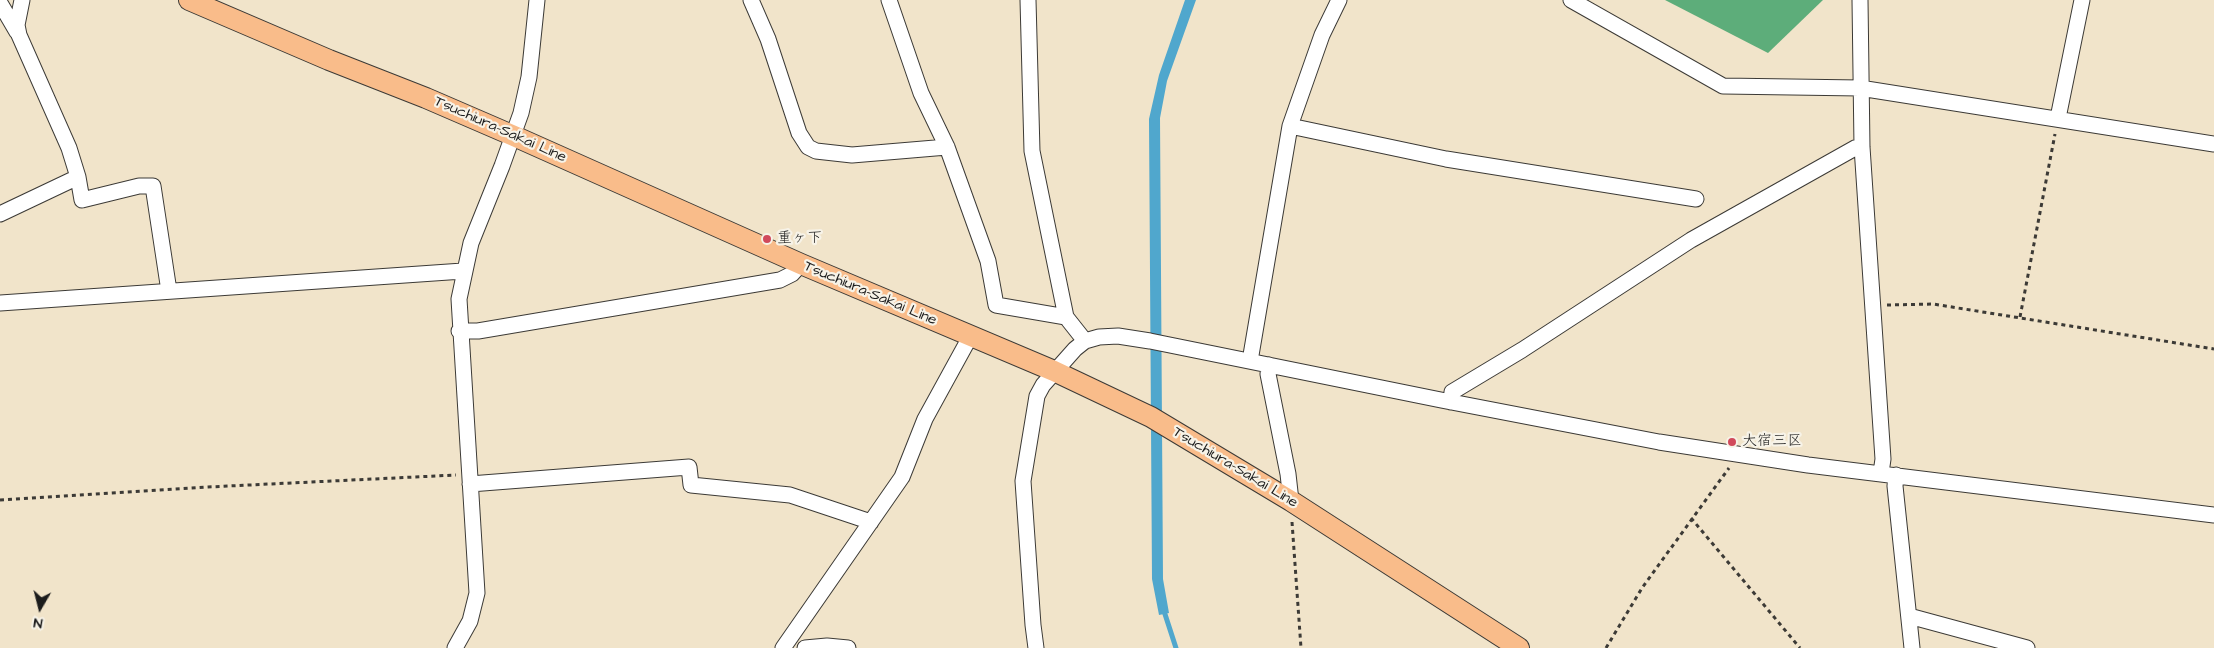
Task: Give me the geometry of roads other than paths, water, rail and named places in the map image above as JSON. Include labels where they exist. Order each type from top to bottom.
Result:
[{"type":"main road","name":"Tsuchiura-Sakai Line","points":[[189,0],[514,136],[802,264],[970,337],[1054,371],[1151,417],[1291,501],[1519,648]]},
{"type":"street","points":[[19,35],[17,25],[22,0]]},
{"type":"street","points":[[455,648],[470,621],[477,593],[459,332],[459,299],[463,271],[471,243],[514,136],[521,113],[529,77],[537,0]]},
{"type":"street","points":[[751,0],[768,39],[799,133],[808,148],[816,151],[852,155],[947,147]]},
{"type":"street","points":[[889,0],[921,93],[947,147],[988,261],[996,305],[1066,318]]},
{"type":"street","points":[[1028,0],[1032,151],[1066,318],[1085,341]]},
{"type":"street","points":[[1250,361],[1290,126],[1322,36],[1339,0]]},
{"type":"street","points":[[1571,0],[1722,86],[1860,88],[2214,144]]},
{"type":"street","points":[[1860,0],[1862,147],[1871,305],[1883,459],[1894,486],[1912,648]]},
{"type":"street","points":[[2058,118],[2082,0]]},
{"type":"street","points":[[0,2],[19,35],[70,148],[82,200],[139,186],[153,186],[169,292]]},
{"type":"street","points":[[1290,126],[1446,159],[1696,199]]},
{"type":"street","points":[[1451,402],[1452,392],[1522,350],[1691,240],[1856,148],[1862,147]]},
{"type":"street","points":[[0,214],[78,177]]},
{"type":"street","points":[[459,332],[478,331],[780,280],[792,274],[802,264]]},
{"type":"street","points":[[0,303],[463,271]]},
{"type":"street","points":[[1036,648],[1023,480],[1038,396],[1043,385],[1054,371],[1075,349],[1085,341],[1099,337],[1118,336],[1269,364],[1451,402],[1659,442],[1888,474],[2214,515]]},
{"type":"street","points":[[784,648],[902,477],[925,419],[970,337]]},
{"type":"street","points":[[1269,364],[1268,374],[1288,474],[1291,501]]},
{"type":"street","points":[[470,479],[689,467],[691,485],[790,495],[870,522]]},
{"type":"street","points":[[1909,616],[2027,648]]},
{"type":"street","points":[[805,648],[827,646],[848,648]]},
{"type":"water","points":[[1185,0],[1196,0],[1167,81],[1160,118],[1163,579],[1169,613],[1159,615],[1152,579],[1149,119],[1159,75]]},
{"type":"waterway","points":[[1163,608],[1176,648]]},
{"type":"place","name":"重ヶ下","points":[[767,239]]},
{"type":"place","name":"大宿三区","points":[[1732,442]]}]
